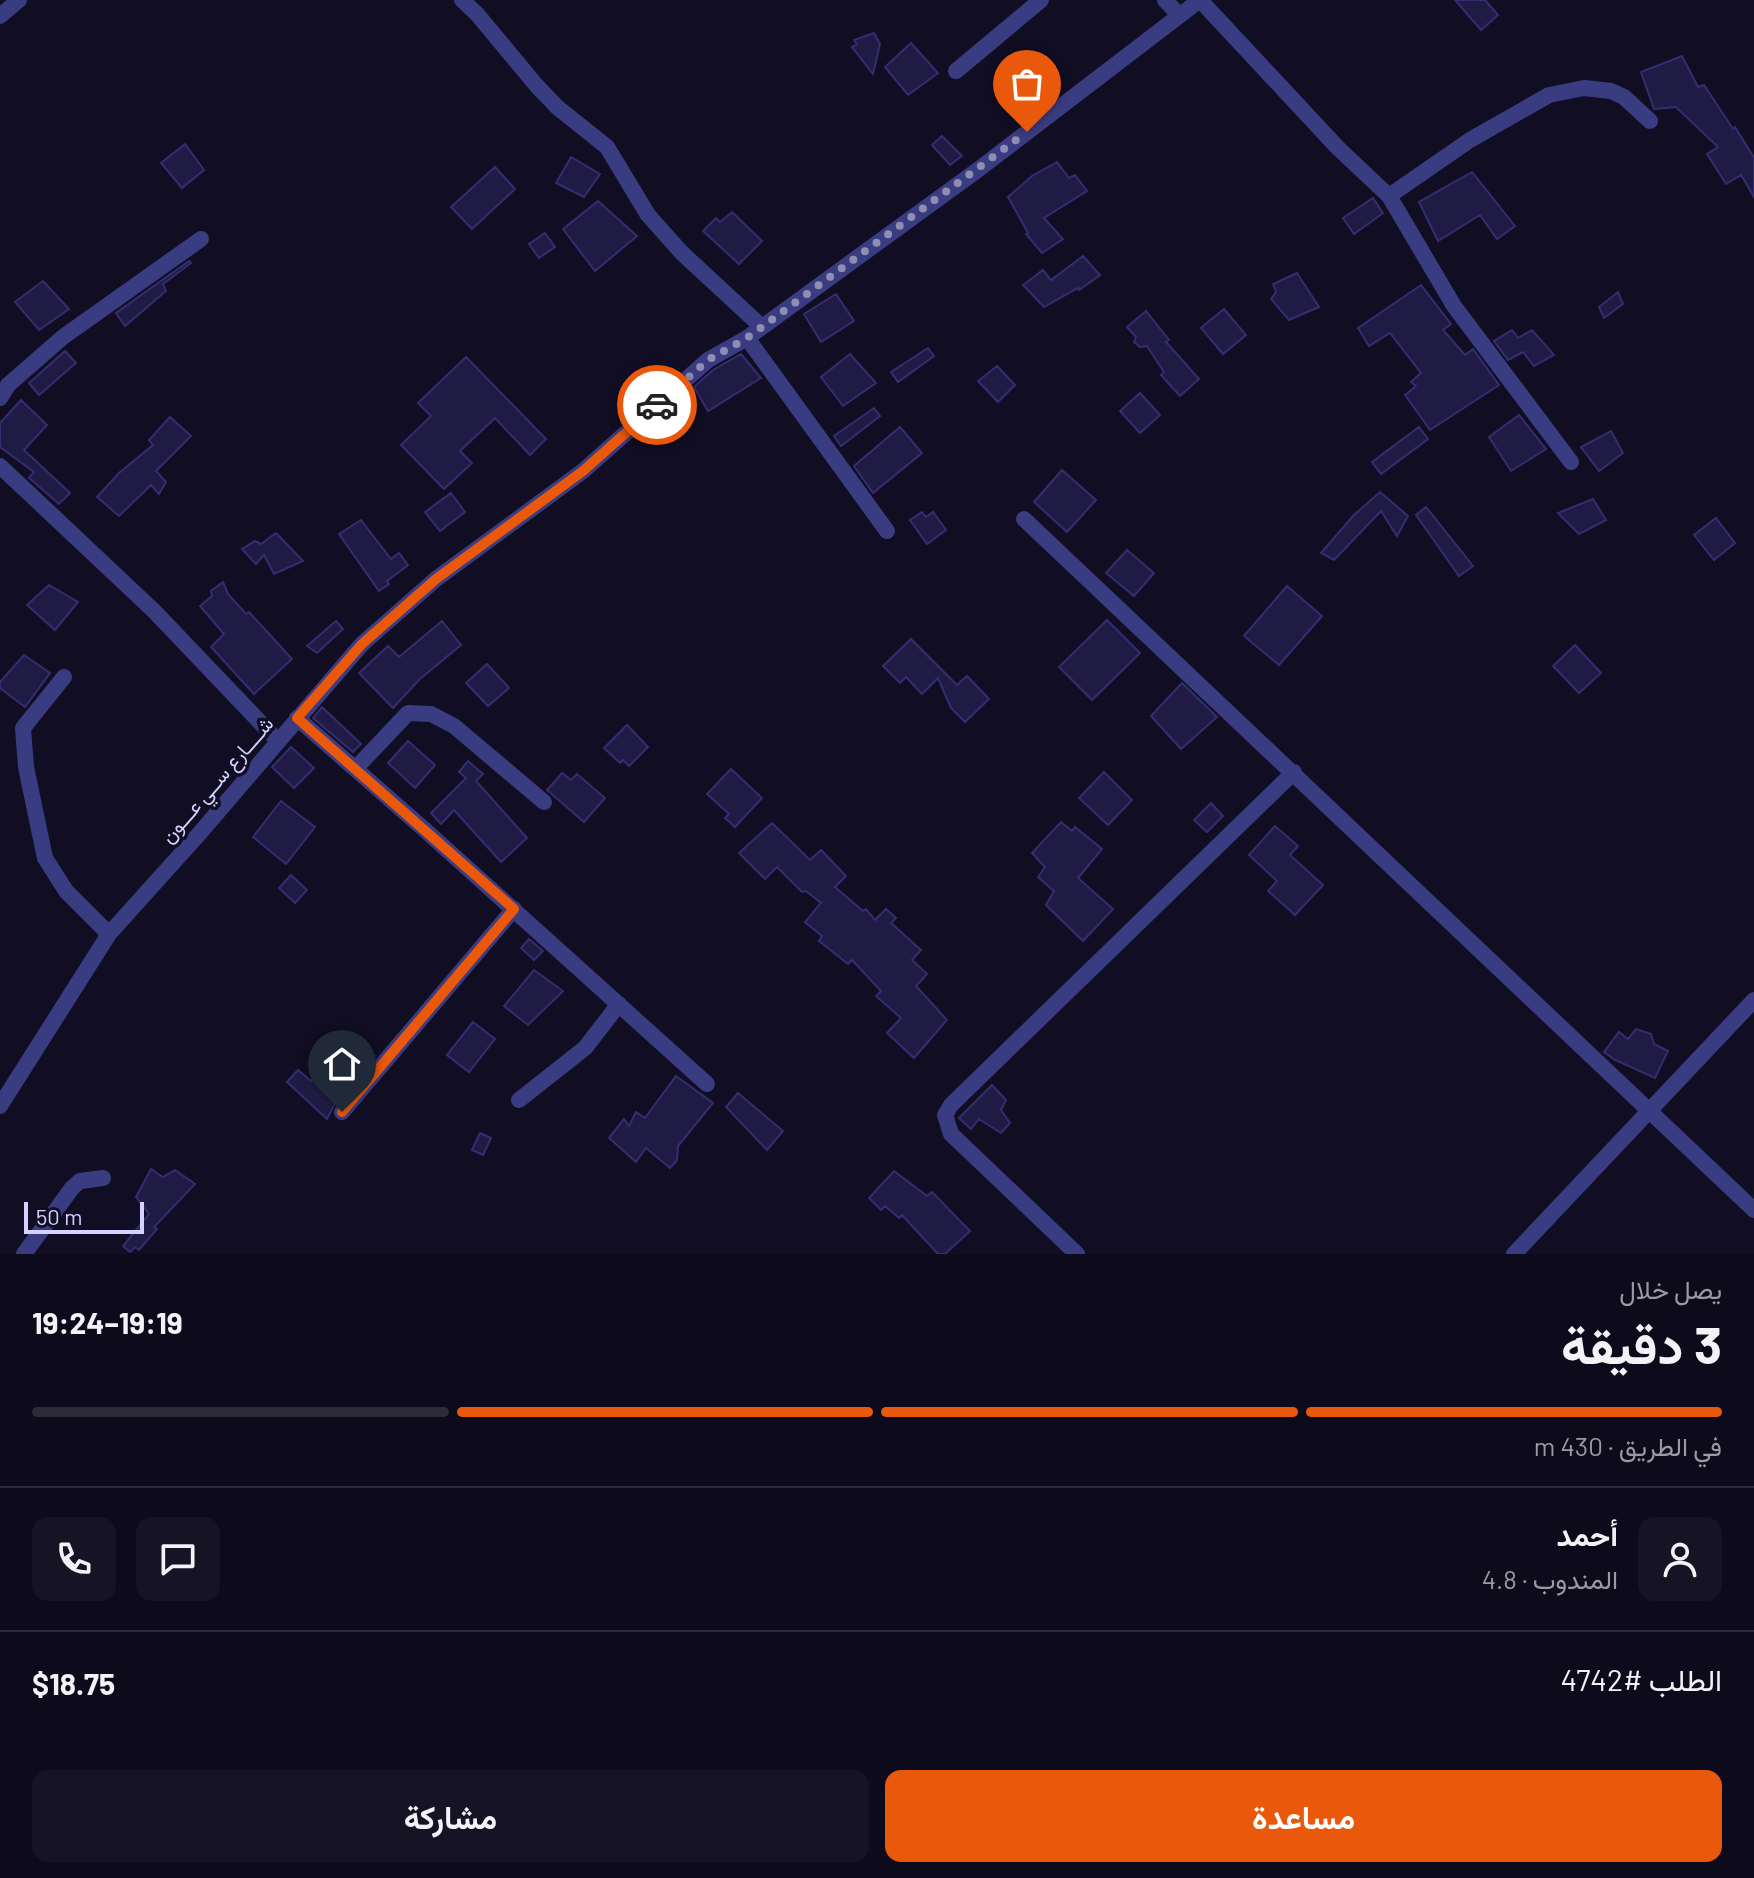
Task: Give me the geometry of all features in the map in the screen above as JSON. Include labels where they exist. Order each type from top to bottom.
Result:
[{"type":"street","points":[[0,16],[19,0]]},
{"type":"street","points":[[462,0],[546,96],[607,147],[648,215],[682,253],[761,326]]},
{"type":"street","points":[[956,71],[1041,0]]},
{"type":"street","points":[[1165,0],[1179,15]]},
{"type":"street","points":[[1200,0],[1338,148],[1389,196],[1454,306],[1571,462]]},
{"type":"street","name":"شــــارع ســي عـــون","points":[[0,1106],[109,934],[362,644],[436,579],[583,471],[708,360],[747,338],[979,169],[1200,0]]},
{"type":"street","points":[[1389,196],[1470,140],[1549,95],[1584,88],[1611,91],[1624,97],[1650,121]]},
{"type":"street","points":[[0,398],[8,385],[63,337],[201,239]]},
{"type":"street","points":[[747,338],[887,531]]},
{"type":"street","points":[[0,466],[154,611],[278,741]]},
{"type":"street","points":[[1024,519],[1754,1210]]},
{"type":"street","points":[[64,677],[23,728],[26,767],[45,858],[66,891],[109,934]]},
{"type":"street","points":[[355,769],[408,713],[431,714],[454,726],[544,802]]},
{"type":"street","points":[[297,718],[707,1084]]},
{"type":"street","points":[[1077,1254],[951,1134],[945,1115],[951,1105],[1017,1040],[1294,772]]},
{"type":"street","points":[[342,1112],[514,909]]},
{"type":"street","points":[[1514,1254],[1754,1000]]},
{"type":"street","points":[[519,1100],[585,1048],[619,1004]]},
{"type":"street","points":[[24,1254],[72,1188],[80,1181],[103,1178]]},
{"type":"building","points":[[1455,0],[1485,0],[1498,15],[1481,30]]},
{"type":"building","points":[[874,33],[880,44],[873,74],[852,47],[857,44],[854,40]]},
{"type":"building","points":[[911,43],[938,73],[908,95],[885,67]]},
{"type":"building","points":[[1682,56],[1698,87],[1704,85],[1754,158],[1754,197],[1741,175],[1726,184],[1707,154],[1718,147],[1676,107],[1654,109],[1641,72]]},
{"type":"building","points":[[942,136],[962,156],[950,165],[932,145]]},
{"type":"building","points":[[185,144],[204,170],[182,188],[161,163]]},
{"type":"building","points":[[571,157],[600,174],[584,197],[556,183]]},
{"type":"building","points":[[1057,162],[1069,178],[1075,175],[1087,191],[1044,218],[1063,239],[1042,253],[1026,234],[1008,197],[1032,176]]},
{"type":"building","points":[[495,167],[515,189],[472,229],[451,207]]},
{"type":"building","points":[[1472,172],[1515,226],[1497,239],[1480,215],[1438,241],[1419,202]]},
{"type":"building","points":[[1373,198],[1383,213],[1354,234],[1343,218]]},
{"type":"building","points":[[598,201],[637,236],[595,271],[563,229]]},
{"type":"building","points":[[732,212],[762,241],[739,264],[703,231],[716,218],[720,222]]},
{"type":"building","points":[[545,233],[555,247],[539,258],[529,244]]},
{"type":"building","points":[[1083,256],[1100,275],[1079,290],[1044,307],[1023,285],[1043,270],[1051,280]]},
{"type":"building","points":[[189,261],[191,263],[163,284],[166,291],[125,326],[116,313]]},
{"type":"building","points":[[1297,273],[1319,307],[1289,320],[1271,299],[1276,292],[1273,284]]},
{"type":"building","points":[[43,281],[69,309],[39,330],[15,302]]},
{"type":"building","points":[[1421,285],[1451,324],[1443,330],[1465,355],[1473,349],[1499,385],[1430,430],[1405,395],[1416,386],[1411,382],[1421,373],[1390,333],[1369,346],[1358,328]]},
{"type":"building","points":[[1618,292],[1623,304],[1604,318],[1599,307]]},
{"type":"building","points":[[836,294],[854,321],[821,342],[804,314]]},
{"type":"building","points":[[1224,309],[1246,335],[1223,354],[1201,328]]},
{"type":"building","points":[[1146,311],[1169,340],[1166,342],[1199,379],[1180,396],[1161,375],[1164,372],[1147,346],[1140,347],[1134,342],[1136,337],[1127,327]]},
{"type":"building","points":[[1512,330],[1518,338],[1532,330],[1554,355],[1534,366],[1523,352],[1508,360],[1494,341]]},
{"type":"building","points":[[928,348],[934,356],[898,382],[891,372]]},
{"type":"building","points":[[65,351],[76,363],[39,395],[29,383]]},
{"type":"building","points":[[741,354],[761,378],[708,411],[694,387],[713,370]]},
{"type":"building","points":[[850,354],[876,383],[843,406],[821,377]]},
{"type":"building","points":[[466,357],[546,439],[530,455],[495,418],[460,451],[472,463],[444,489],[401,445],[431,416],[418,403]]},
{"type":"building","points":[[997,366],[1015,385],[998,402],[978,381]]},
{"type":"building","points":[[1140,393],[1160,415],[1140,433],[1120,411]]},
{"type":"building","points":[[21,400],[47,425],[24,450],[70,493],[59,504],[29,478],[34,472],[0,447],[0,423]]},
{"type":"building","points":[[874,408],[880,416],[841,446],[834,436]]},
{"type":"building","points":[[1519,415],[1546,449],[1511,471],[1489,437]]},
{"type":"building","points":[[170,417],[191,436],[156,471],[166,482],[159,494],[151,485],[119,516],[97,497],[119,473],[153,445],[149,440]]},
{"type":"building","points":[[900,427],[922,453],[873,493],[854,466]]},
{"type":"building","points":[[1419,427],[1428,439],[1381,474],[1372,462]]},
{"type":"building","points":[[1611,431],[1623,453],[1599,471],[1581,447]]},
{"type":"building","points":[[1062,470],[1096,500],[1067,532],[1034,502]]},
{"type":"building","points":[[1380,492],[1408,516],[1397,536],[1381,511],[1334,560],[1321,553],[1353,516]]},
{"type":"building","points":[[451,493],[465,512],[440,531],[425,512]]},
{"type":"building","points":[[1593,499],[1606,520],[1579,534],[1558,513]]},
{"type":"building","points":[[1426,507],[1473,566],[1459,576],[1416,515]]},
{"type":"building","points":[[922,512],[926,517],[933,512],[946,530],[927,544],[910,520]]},
{"type":"building","points":[[1716,518],[1735,543],[1714,560],[1694,535]]},
{"type":"building","points":[[361,520],[391,559],[399,553],[408,565],[379,591],[339,534]]},
{"type":"building","points":[[276,533],[303,561],[274,574],[264,555],[256,564],[242,549],[255,541],[261,544]]},
{"type":"building","points":[[1127,550],[1154,573],[1134,596],[1106,573]]},
{"type":"building","points":[[223,582],[228,594],[292,659],[254,694],[211,647],[224,634],[200,606],[212,596],[211,591]]},
{"type":"building","points":[[49,585],[78,602],[55,630],[27,605]]},
{"type":"building","points":[[1287,586],[1322,616],[1279,665],[1244,636]]},
{"type":"building","points":[[1107,620],[1140,653],[1092,700],[1059,667]]},
{"type":"building","points":[[336,621],[343,629],[317,653],[307,646]]},
{"type":"building","points":[[442,621],[461,645],[420,679],[393,708],[359,673],[388,646],[399,657]]},
{"type":"building","points":[[911,639],[957,685],[967,676],[989,699],[965,722],[951,708],[938,678],[922,694],[906,677],[900,683],[883,666]]},
{"type":"building","points":[[1575,645],[1601,673],[1579,693],[1553,666]]},
{"type":"building","points":[[24,655],[50,673],[25,707],[0,688],[0,682]]},
{"type":"building","points":[[487,664],[509,688],[488,706],[466,683]]},
{"type":"building","points":[[1182,683],[1217,717],[1181,749],[1151,716]]},
{"type":"building","points":[[322,707],[361,744],[353,752],[313,718]]},
{"type":"building","points":[[627,725],[648,747],[629,766],[623,760],[620,763],[604,748]]},
{"type":"building","points":[[408,741],[435,765],[415,788],[388,763]]},
{"type":"building","points":[[291,747],[314,768],[294,788],[272,767]]},
{"type":"building","points":[[468,761],[483,774],[476,781],[527,838],[501,862],[454,810],[441,824],[431,813],[466,778],[459,772]]},
{"type":"building","points":[[731,769],[762,798],[735,827],[725,818],[729,814],[707,794]]},
{"type":"building","points":[[1104,772],[1132,800],[1108,825],[1079,798]]},
{"type":"building","points":[[562,773],[571,780],[577,774],[605,798],[584,822],[547,790]]},
{"type":"building","points":[[281,801],[315,827],[286,864],[253,837]]},
{"type":"building","points":[[1211,803],[1223,816],[1207,832],[1194,820]]},
{"type":"building","points":[[1061,822],[1072,831],[1075,827],[1102,849],[1078,878],[1113,909],[1083,941],[1046,905],[1054,891],[1038,877],[1045,867],[1032,853]]},
{"type":"building","points":[[772,823],[810,860],[821,850],[846,876],[835,887],[863,911],[866,909],[875,920],[886,909],[896,918],[891,923],[921,950],[912,960],[927,974],[916,986],[947,1020],[914,1058],[887,1033],[901,1018],[876,996],[881,991],[852,960],[848,964],[819,941],[822,936],[805,922],[821,903],[806,891],[802,892],[777,867],[765,879],[739,853]]},
{"type":"building","points":[[1275,826],[1298,846],[1290,855],[1323,885],[1295,915],[1268,891],[1277,881],[1249,855]]},
{"type":"building","points":[[291,875],[307,890],[295,903],[279,888]]},
{"type":"building","points":[[529,939],[543,951],[534,960],[521,948]]},
{"type":"building","points":[[534,970],[563,991],[528,1025],[504,1006]]},
{"type":"building","points":[[473,1022],[495,1039],[469,1072],[447,1055]]},
{"type":"building","points":[[1636,1029],[1651,1034],[1654,1044],[1668,1051],[1655,1078],[1604,1052],[1619,1032],[1628,1039]]},
{"type":"building","points":[[346,1040],[375,1056],[334,1105],[327,1119],[287,1082],[298,1070],[311,1081]]},
{"type":"building","points":[[676,1076],[713,1103],[678,1146],[677,1160],[670,1168],[646,1148],[636,1162],[609,1138],[624,1119],[629,1126],[636,1112],[645,1118]]},
{"type":"building","points":[[992,1085],[1006,1100],[1001,1110],[1010,1123],[1001,1133],[979,1119],[971,1129],[959,1118]]},
{"type":"building","points":[[738,1093],[783,1131],[767,1150],[726,1107]]},
{"type":"building","points":[[480,1133],[491,1138],[483,1155],[472,1150]]},
{"type":"building","points":[[151,1169],[163,1177],[175,1170],[195,1184],[154,1227],[157,1229],[139,1250],[135,1247],[130,1252],[123,1246],[149,1214],[136,1197]]},
{"type":"building","points":[[894,1171],[927,1196],[932,1192],[970,1231],[945,1254],[938,1254],[902,1215],[899,1218],[885,1206],[881,1210],[869,1198]]},
{"type":"way so far","points":[[657,405],[708,360],[747,338],[1027,132]]},
{"type":"route","points":[[342,1112],[514,909],[297,718],[362,644],[436,579],[583,471],[657,405]]}]
